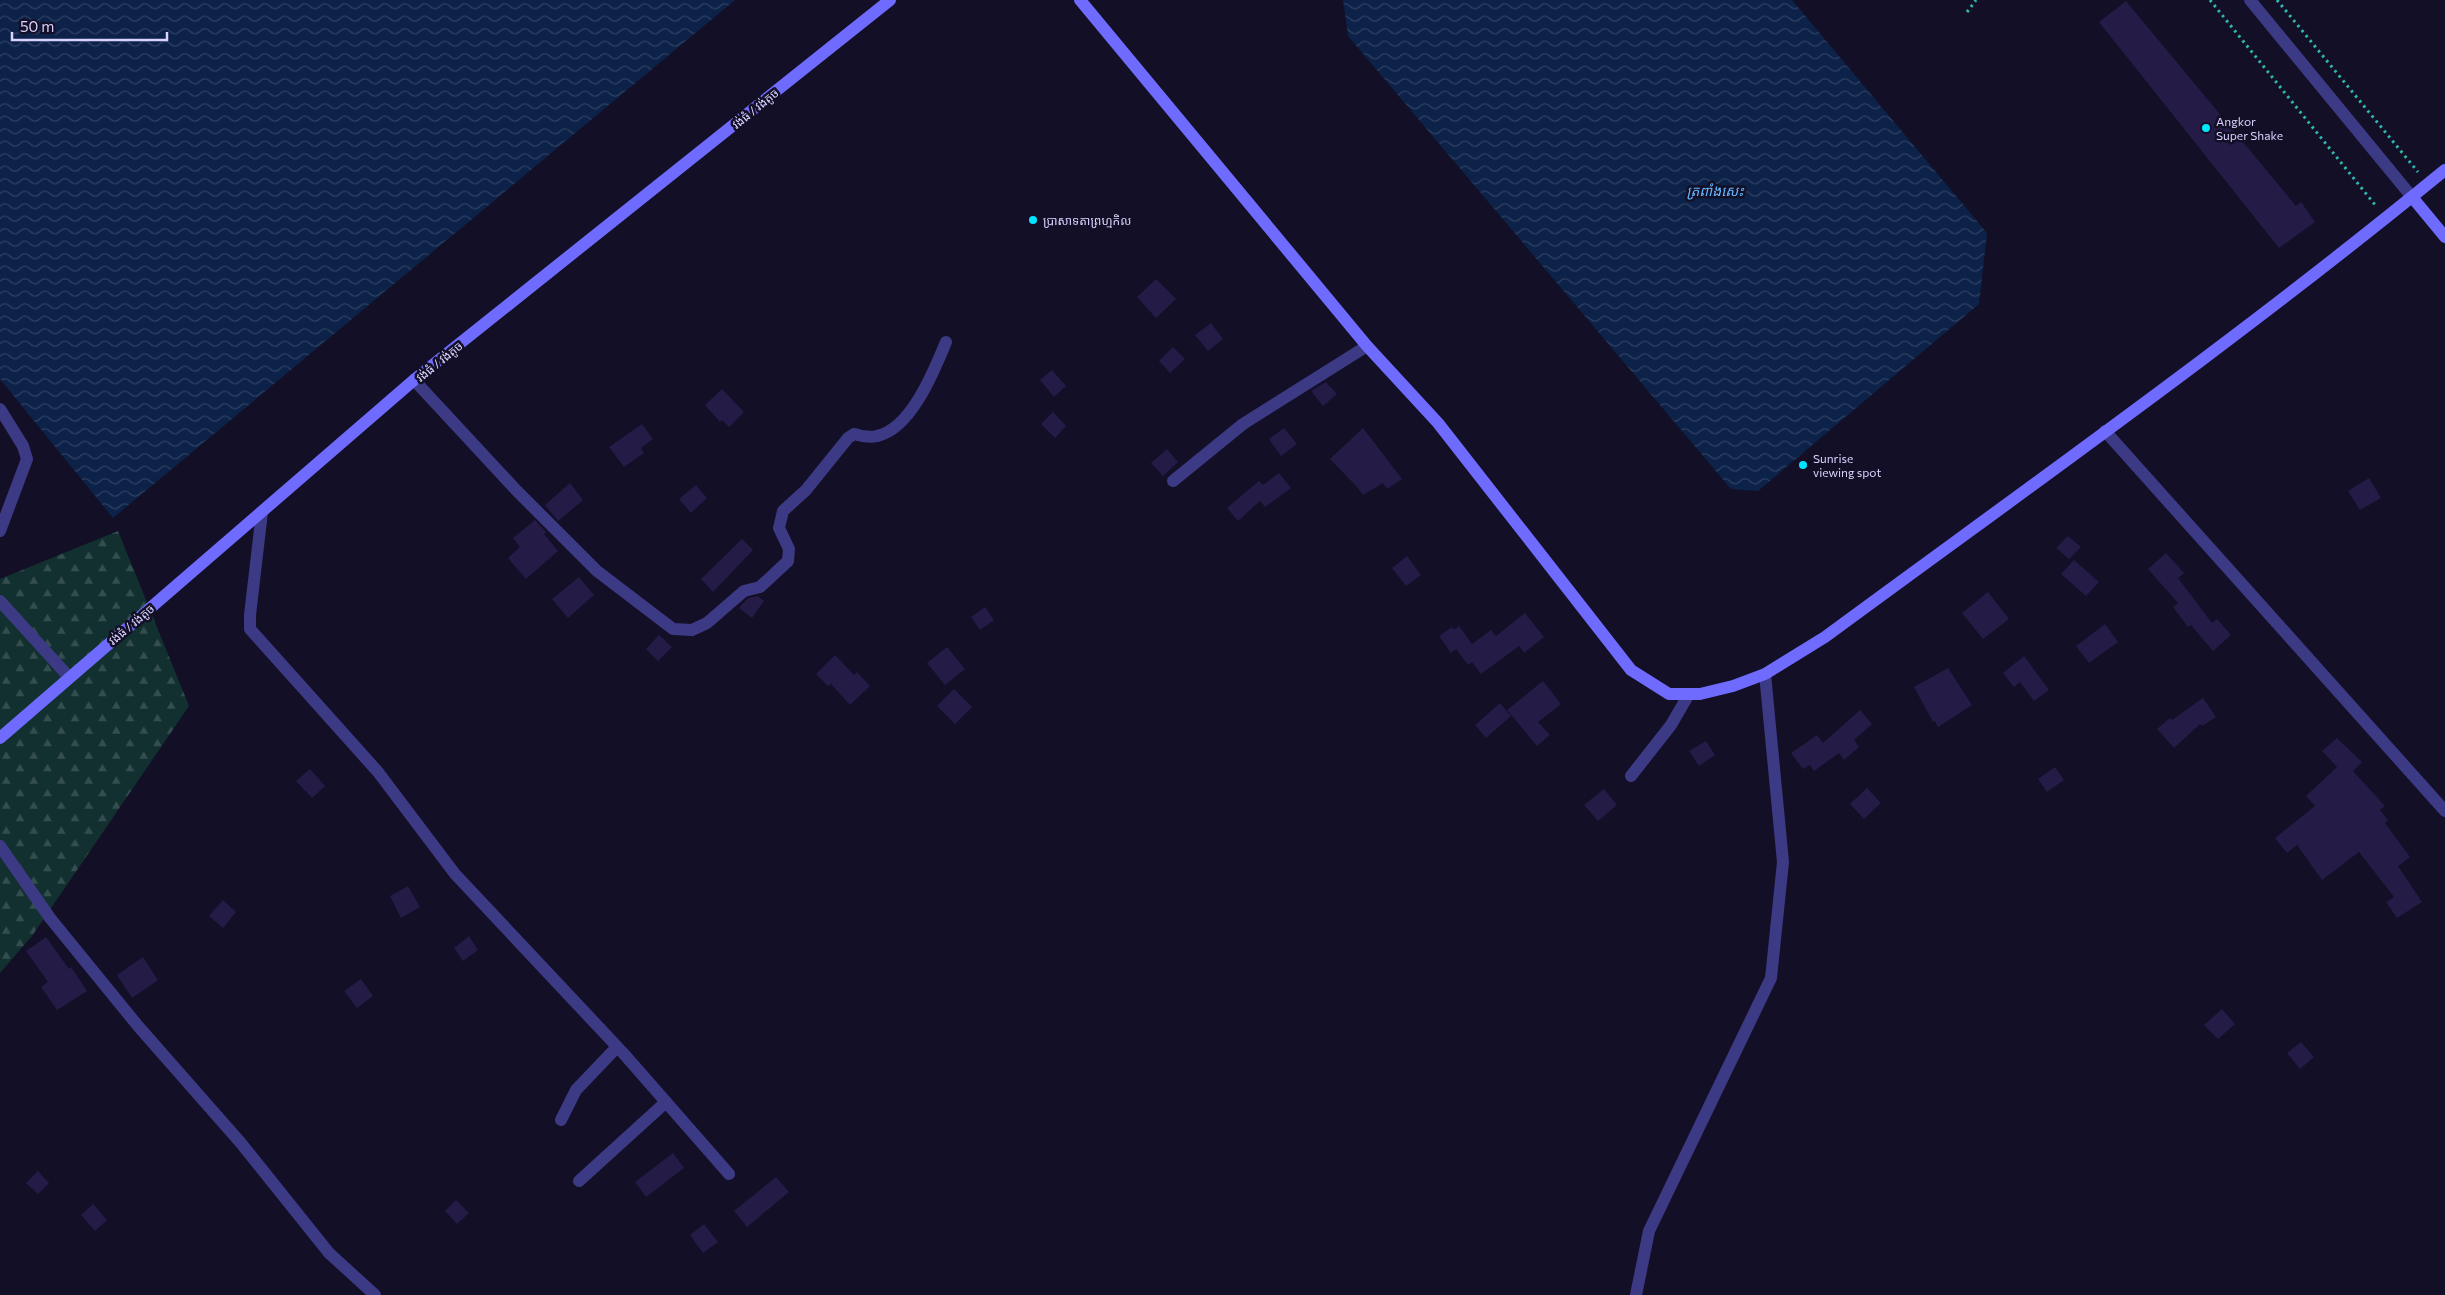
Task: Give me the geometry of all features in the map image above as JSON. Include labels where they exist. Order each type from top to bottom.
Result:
[{"type":"main road","name":"វង់ធំ / វង់តូច","points":[[0,738],[414,380],[890,0]]},
{"type":"main road","points":[[1080,0],[1367,346],[1438,423],[1631,670],[1669,694],[1689,694],[1733,686],[1765,674],[1825,637],[2105,431],[2386,219],[2445,170]]},
{"type":"main road","points":[[2412,197],[2445,237]]},
{"type":"street","points":[[2250,0],[2412,197]]},
{"type":"street","points":[[414,380],[517,491],[597,571],[673,629],[692,630],[707,623],[744,591],[760,587],[788,561],[790,549],[778,528],[783,511],[806,490],[848,438],[854,434],[867,437],[886,433],[909,414],[936,368],[946,342]]},
{"type":"street","points":[[1173,481],[1244,424],[1367,346]]},
{"type":"street","points":[[0,409],[23,446],[27,459],[0,531]]},
{"type":"street","points":[[2105,431],[2445,812]]},
{"type":"street","points":[[262,512],[250,629],[378,772],[455,874],[617,1047],[730,1174]]},
{"type":"street","points":[[0,601],[69,677]]},
{"type":"street","points":[[1636,1295],[1649,1231],[1771,978],[1783,862],[1765,674]]},
{"type":"street","points":[[1631,776],[1671,725],[1689,694]]},
{"type":"street","points":[[0,846],[50,918],[138,1026],[240,1142],[329,1252],[375,1295]]},
{"type":"street","points":[[562,1120],[576,1090],[617,1047]]},
{"type":"street","points":[[579,1181],[666,1102]]},
{"type":"path","points":[[1968,12],[1976,0]]},
{"type":"path","points":[[2210,0],[2386,219]]},
{"type":"path","points":[[2276,0],[2428,184]]},
{"type":"green space","points":[[118,531],[189,706],[32,936],[0,973],[0,579]]},
{"type":"water","points":[[0,0],[735,0],[113,518],[0,379]]},
{"type":"water","name":"ត្រពាំងសេះ","points":[[1343,0],[1792,0],[1987,233],[1979,304],[1758,491],[1731,489],[1348,36]]},
{"type":"building","points":[[2126,1],[2296,206],[2301,202],[2315,222],[2279,248],[2099,22]]},
{"type":"building","points":[[1156,279],[1176,299],[1156,318],[1137,297]]},
{"type":"building","points":[[1211,323],[1223,339],[1208,351],[1195,335]]},
{"type":"building","points":[[1173,347],[1185,359],[1170,373],[1159,361]]},
{"type":"building","points":[[1052,370],[1066,386],[1054,397],[1040,380]]},
{"type":"building","points":[[1326,382],[1337,394],[1323,406],[1311,391]]},
{"type":"building","points":[[722,389],[744,412],[729,427],[722,420],[720,422],[705,405]]},
{"type":"building","points":[[1053,412],[1066,426],[1055,438],[1041,424]]},
{"type":"building","points":[[642,424],[653,439],[641,448],[644,453],[624,467],[609,447]]},
{"type":"building","points":[[1284,428],[1297,444],[1281,456],[1269,439]]},
{"type":"building","points":[[1363,428],[1402,479],[1387,489],[1383,483],[1363,495],[1330,459]]},
{"type":"building","points":[[1167,449],[1178,462],[1163,476],[1151,463]]},
{"type":"building","points":[[1279,473],[1291,488],[1265,507],[1260,501],[1238,521],[1227,508],[1259,481],[1263,485]]},
{"type":"building","points":[[2369,478],[2381,498],[2360,510],[2348,491]]},
{"type":"building","points":[[570,483],[583,500],[558,521],[545,505]]},
{"type":"building","points":[[696,485],[707,498],[691,513],[679,499]]},
{"type":"building","points":[[535,520],[546,532],[544,534],[558,551],[526,579],[508,558],[520,547],[513,538]]},
{"type":"building","points":[[2068,536],[2081,547],[2069,559],[2056,548]]},
{"type":"building","points":[[742,539],[753,550],[713,592],[701,579]]},
{"type":"building","points":[[2166,553],[2184,573],[2178,578],[2212,623],[2217,619],[2231,635],[2213,651],[2191,625],[2188,627],[2173,607],[2178,603],[2148,569]]},
{"type":"building","points":[[1407,556],[1421,575],[1406,586],[1392,568]]},
{"type":"building","points":[[2074,560],[2099,582],[2086,596],[2061,574]]},
{"type":"building","points":[[579,577],[594,595],[568,618],[552,599]]},
{"type":"building","points":[[1988,592],[2009,619],[1983,639],[1962,613]]},
{"type":"building","points":[[758,596],[764,601],[752,618],[739,608],[748,598]]},
{"type":"building","points":[[985,607],[994,620],[980,630],[971,617]]},
{"type":"building","points":[[1525,613],[1544,637],[1524,653],[1519,646],[1481,674],[1472,662],[1468,665],[1456,649],[1451,653],[1439,636],[1452,627],[1454,630],[1459,626],[1472,644],[1491,630],[1496,636]]},
{"type":"building","points":[[2105,624],[2118,642],[2089,663],[2076,646]]},
{"type":"building","points":[[659,635],[672,647],[658,661],[646,649]]},
{"type":"building","points":[[947,647],[965,669],[945,685],[927,663]]},
{"type":"building","points":[[835,655],[854,675],[857,672],[870,686],[850,705],[831,684],[828,686],[816,674]]},
{"type":"building","points":[[2024,656],[2049,690],[2034,701],[2020,682],[2014,687],[2003,673]]},
{"type":"building","points":[[1948,668],[1972,705],[1938,727],[1935,721],[1933,722],[1914,687]]},
{"type":"building","points":[[1543,681],[1561,704],[1538,722],[1550,735],[1537,746],[1507,710]]},
{"type":"building","points":[[954,689],[972,707],[955,724],[937,706]]},
{"type":"building","points":[[2203,698],[2216,717],[2202,726],[2200,724],[2174,748],[2157,729],[2170,718],[2172,720]]},
{"type":"building","points":[[1500,703],[1511,716],[1486,738],[1475,725]]},
{"type":"building","points":[[1860,710],[1872,724],[1854,740],[1859,747],[1844,760],[1839,753],[1814,771],[1810,765],[1803,769],[1791,753],[1817,735],[1823,743]]},
{"type":"building","points":[[2337,738],[2362,762],[2353,771],[2385,806],[2380,810],[2388,820],[2385,823],[2410,857],[2398,866],[2422,902],[2397,918],[2386,902],[2394,897],[2359,852],[2322,880],[2297,845],[2287,853],[2275,838],[2315,806],[2306,796],[2337,767],[2322,751]]},
{"type":"building","points":[[1706,741],[1715,755],[1699,766],[1689,751]]},
{"type":"building","points":[[2055,767],[2064,780],[2047,792],[2038,779]]},
{"type":"building","points":[[310,769],[325,786],[312,798],[296,781]]},
{"type":"building","points":[[1867,788],[1881,803],[1864,819],[1850,804]]},
{"type":"building","points":[[1604,789],[1617,805],[1598,821],[1584,805]]},
{"type":"building","points":[[408,886],[420,907],[401,918],[390,896]]},
{"type":"building","points":[[223,900],[236,912],[223,928],[209,916]]},
{"type":"building","points":[[469,936],[478,950],[463,961],[454,948]]},
{"type":"building","points":[[46,937],[69,969],[71,967],[87,991],[57,1010],[41,987],[48,982],[26,951]]},
{"type":"building","points":[[143,957],[158,980],[132,998],[117,975]]},
{"type":"building","points":[[361,979],[373,996],[357,1008],[344,991]]},
{"type":"building","points":[[2222,1009],[2235,1024],[2218,1039],[2204,1025]]},
{"type":"building","points":[[2301,1042],[2314,1057],[2300,1069],[2287,1053]]},
{"type":"building","points":[[673,1153],[684,1168],[646,1197],[635,1182]]},
{"type":"building","points":[[38,1171],[49,1183],[38,1194],[26,1183]]},
{"type":"building","points":[[776,1177],[789,1192],[747,1227],[734,1211]]},
{"type":"building","points":[[456,1200],[469,1213],[457,1224],[445,1211]]},
{"type":"building","points":[[93,1204],[107,1220],[95,1231],[81,1215]]},
{"type":"building","points":[[704,1224],[718,1242],[703,1253],[690,1235]]},
{"type":"place","name":"Angkor Super Shake","points":[[2206,128]]},
{"type":"place","name":"ប្រាសាទតាព្រហ្មកិល","points":[[1033,220]]},
{"type":"place","name":"Sunrise viewing spot","points":[[1803,465]]}]
